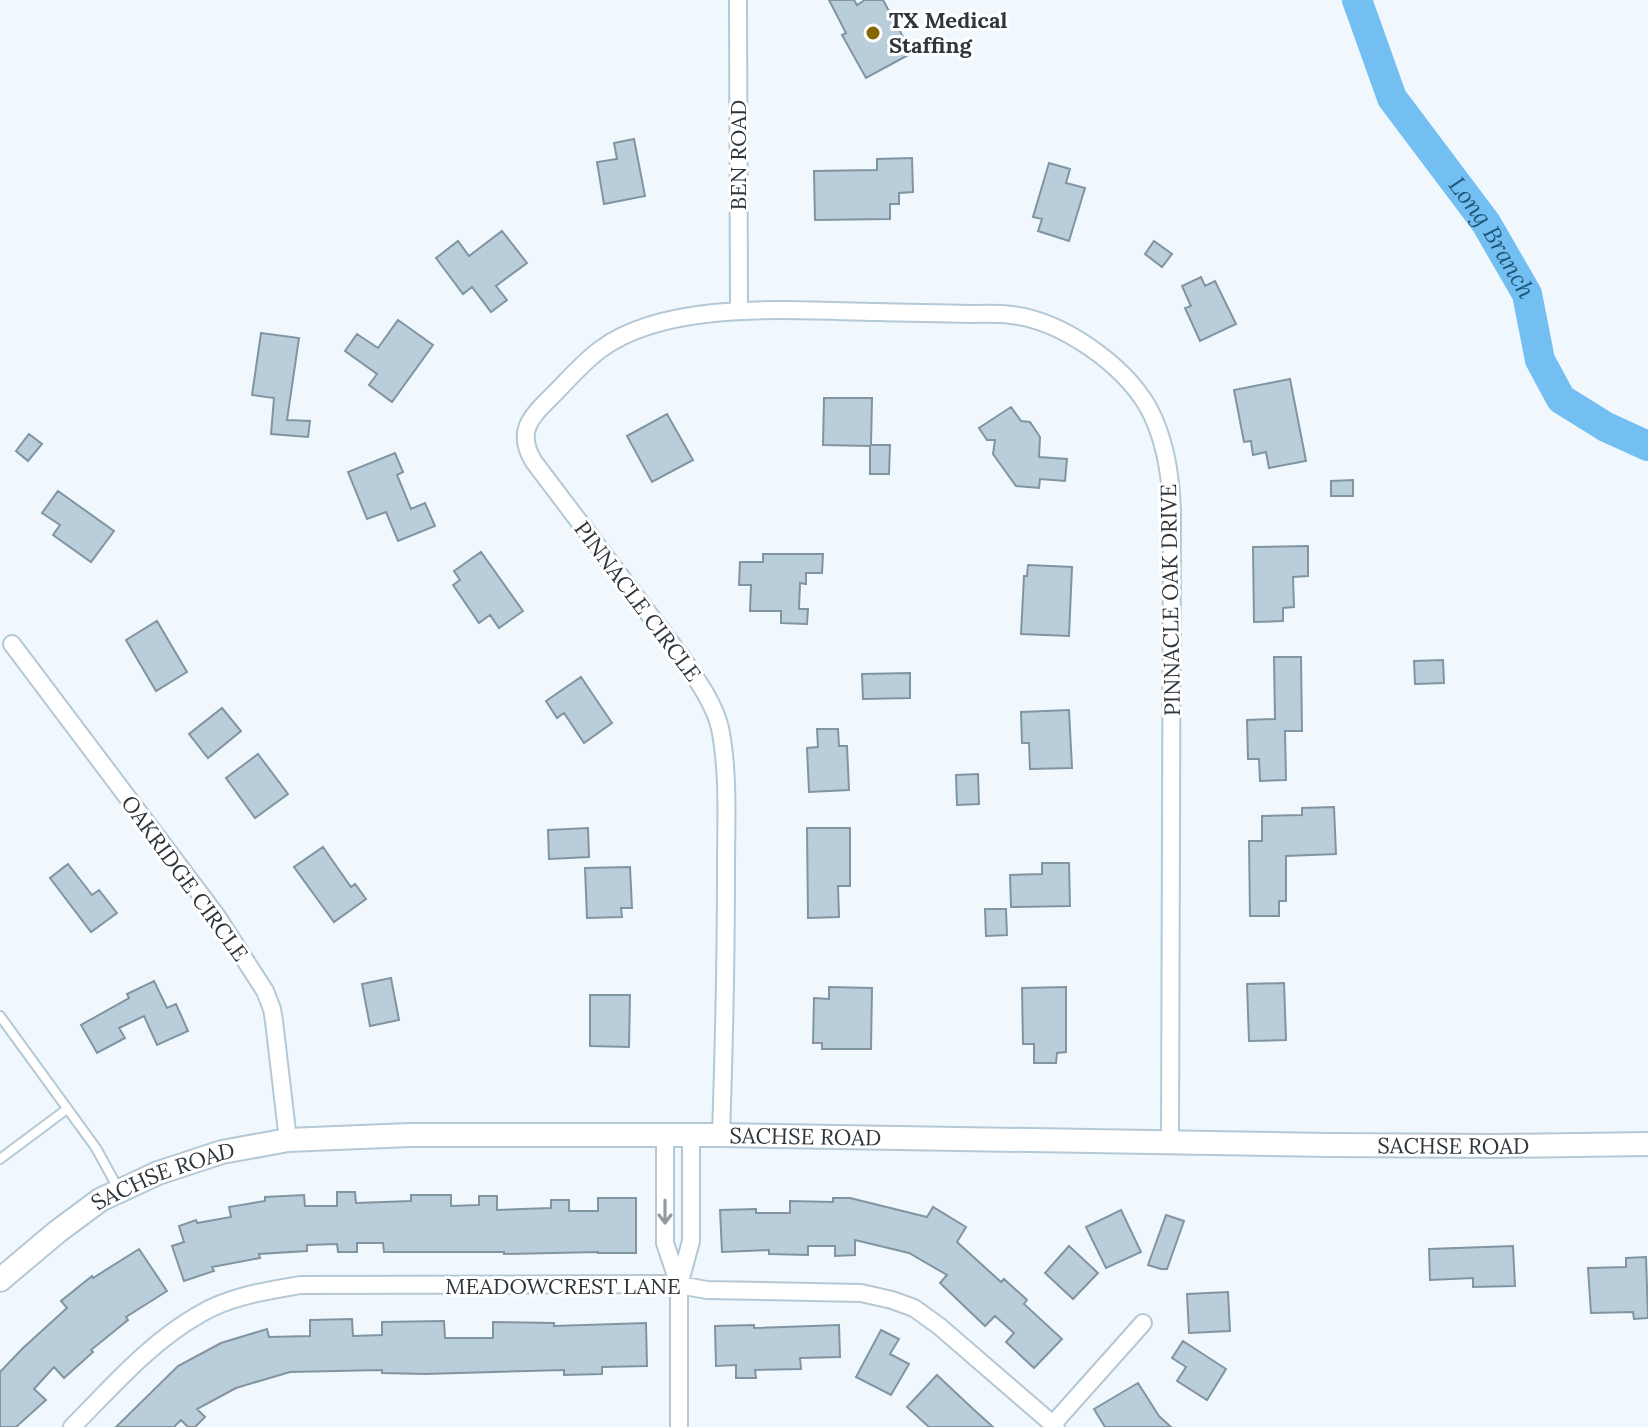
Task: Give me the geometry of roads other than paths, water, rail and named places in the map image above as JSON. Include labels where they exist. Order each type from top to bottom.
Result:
[{"type":"main road","name":"SACHSE ROAD","points":[[2,1275],[100,1200],[158,1173],[222,1152],[288,1140],[410,1135],[721,1135],[1170,1143],[1648,1144]]},
{"type":"street","name":"BEN ROAD","points":[[738,0],[739,310]]},
{"type":"street","name":"PINNACLE CIRCLE","points":[[721,1135],[726,970],[726,802],[719,725],[705,691],[534,462],[525,440],[526,429],[536,412],[600,349],[633,331],[665,321],[739,310]]},
{"type":"street","name":"PINNACLE OAK DRIVE","points":[[739,310],[1013,315],[1058,327],[1084,344],[1109,362],[1147,406],[1160,433],[1171,484],[1172,512],[1170,1143]]},
{"type":"street","name":"OAKRIDGE CIRCLE","points":[[12,644],[216,915],[265,991],[274,1021],[288,1140]]},
{"type":"street","points":[[665,1136],[665,1243],[679,1285]]},
{"type":"street","points":[[679,1427],[679,1285],[691,1241],[691,1136]]},
{"type":"street","name":"MEADOWCREST LANE","points":[[72,1427],[155,1344],[202,1312],[252,1293],[300,1285],[679,1285],[707,1290],[861,1293],[914,1308],[1054,1426]]},
{"type":"street","points":[[1054,1426],[1143,1323]]},
{"type":"lane","points":[[0,1016],[96,1148],[120,1191]]},
{"type":"lane","points":[[0,1159],[67,1109]]},
{"type":"waterway","name":"Long Branch","points":[[1357,0],[1392,98],[1486,223],[1527,294],[1540,360],[1561,399],[1606,427],[1648,446]]},
{"type":"place","name":"TX Medical Staffing","points":[[873,33]]}]
